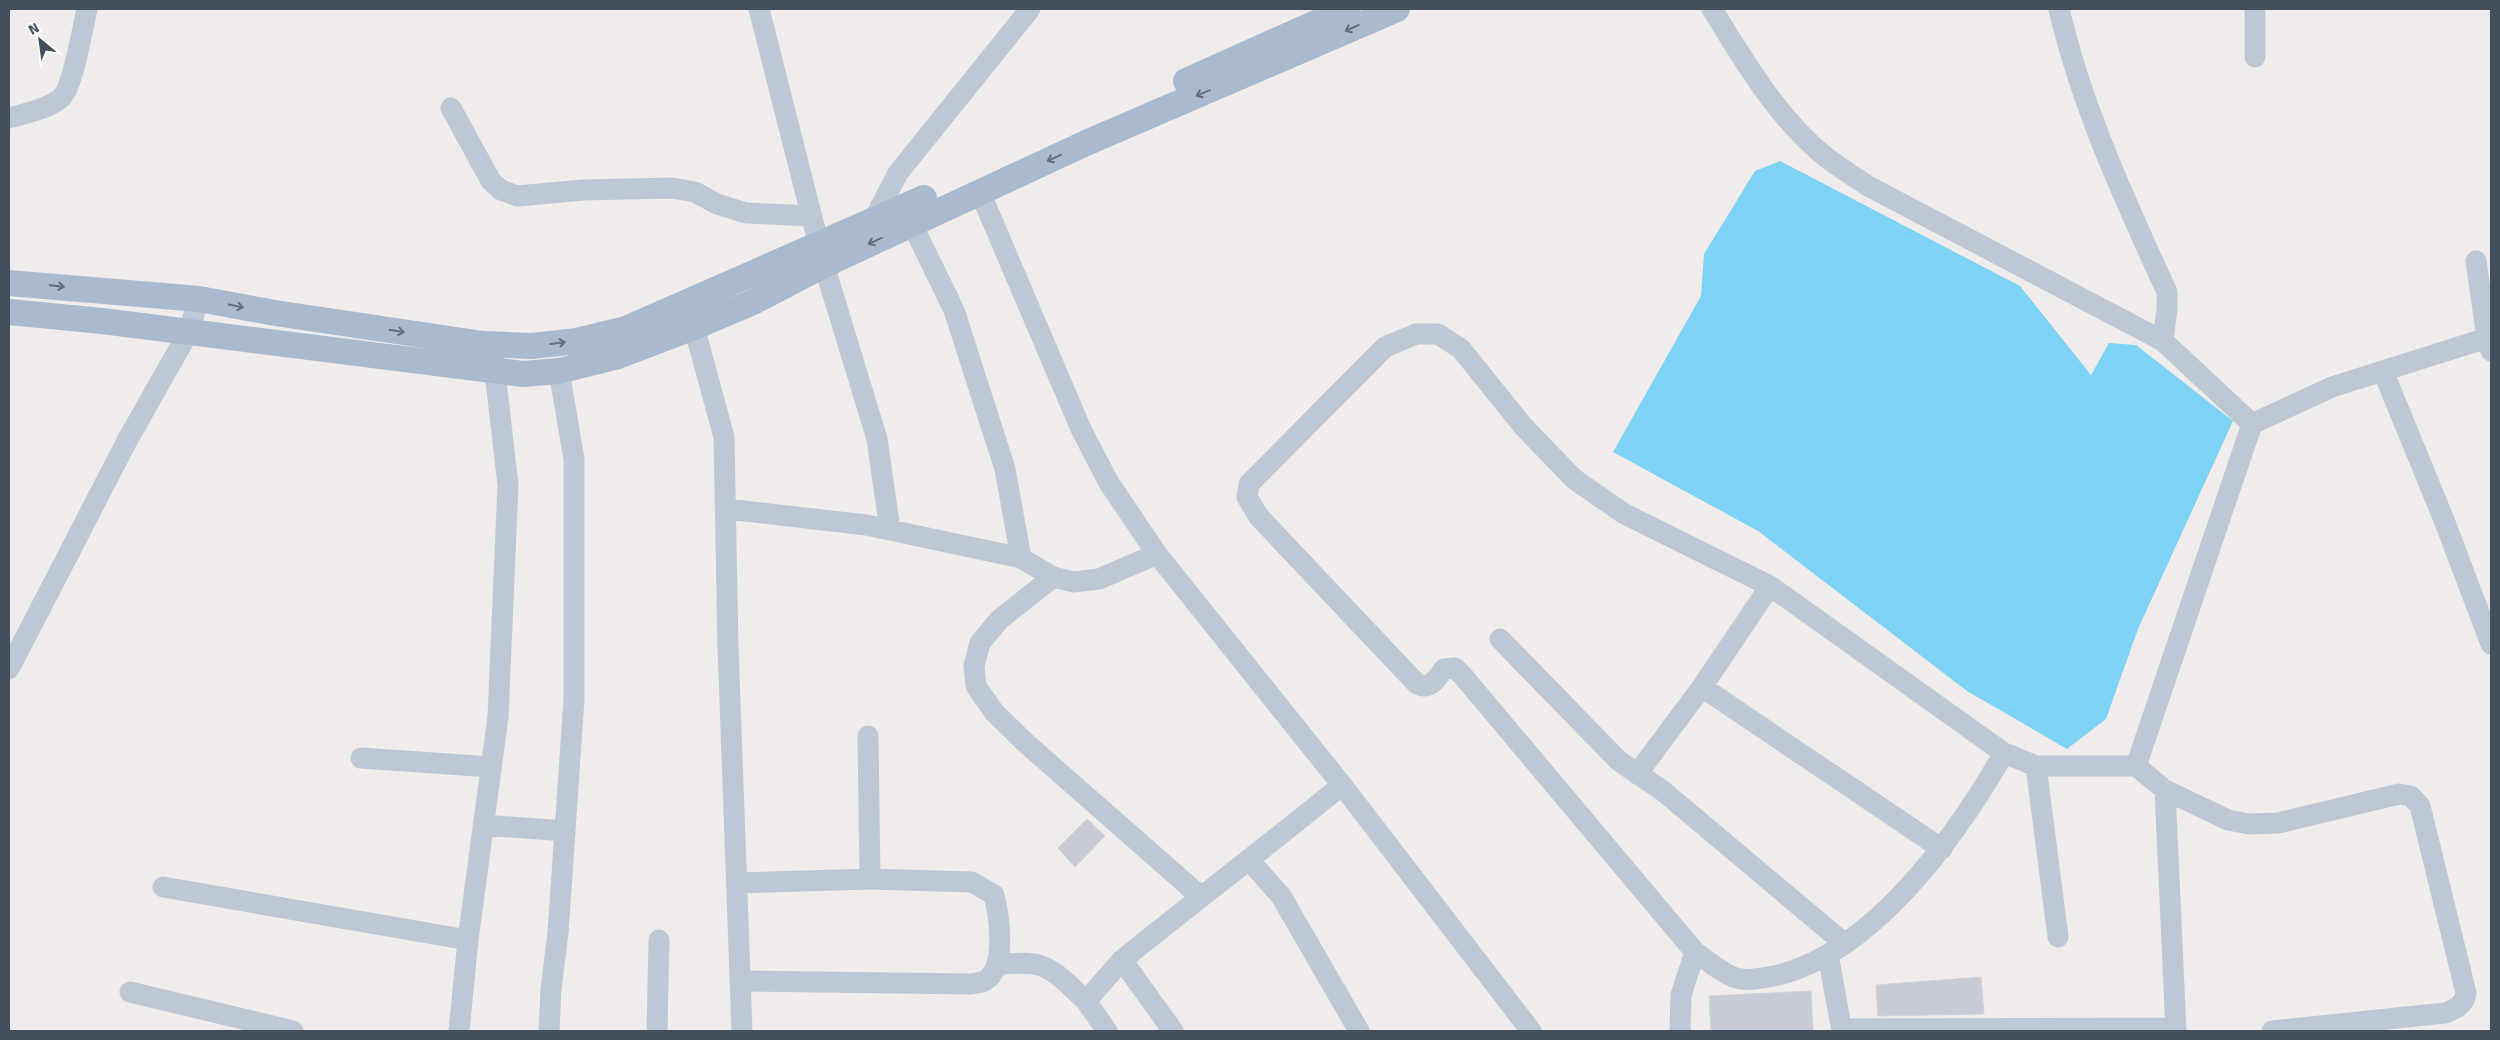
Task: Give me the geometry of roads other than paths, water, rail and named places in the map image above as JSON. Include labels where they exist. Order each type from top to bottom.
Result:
[{"type":"main road","points":[[9,312],[523,374],[559,371],[615,357],[753,302],[873,221],[1347,9]]},
{"type":"main road","points":[[9,283],[200,299],[275,313],[492,345],[532,346],[577,341],[626,329],[822,255],[912,224],[1086,144],[1397,9]]},
{"type":"street","points":[[9,118],[53,103],[63,96],[70,79],[87,9]]},
{"type":"street","points":[[759,9],[822,255],[877,439],[890,530]]},
{"type":"street","points":[[873,221],[898,173],[1030,9]]},
{"type":"street","points":[[1712,9],[1748,68],[1797,129],[1826,158],[1868,186],[2163,341],[2252,424]]},
{"type":"street","points":[[2059,9],[2068,47],[2110,167],[2167,292],[2163,341]]},
{"type":"street","points":[[2255,9],[2255,57]]},
{"type":"street","points":[[451,108],[491,181],[501,190],[517,196],[583,190],[672,188],[695,192],[717,204],[746,213],[812,216]]},
{"type":"street","points":[[980,192],[1081,429],[1109,483],[1157,554],[1342,785],[1531,1031]]},
{"type":"street","points":[[912,224],[954,310],[1005,470],[1021,558]]},
{"type":"street","points":[[2136,766],[2252,424],[2332,387],[2383,371],[2489,345],[2476,261]]},
{"type":"street","points":[[9,669],[128,439],[188,333],[200,299]]},
{"type":"street","points":[[694,327],[724,437],[727,509],[728,648],[742,1031]]},
{"type":"street","points":[[2004,754],[1978,799],[1942,849],[1890,906],[1837,950],[1784,974],[1756,980],[1734,978],[1695,952],[1455,668],[1444,669],[1430,685],[1421,687],[1417,684],[1259,517],[1247,497],[1249,484],[1385,347],[1416,334],[1438,334],[1461,350],[1523,426],[1574,479],[1623,513],[1770,586],[2004,754],[2036,766],[2136,766],[2165,790],[2228,820],[2249,824],[2278,823],[2400,794],[2411,796],[2420,806],[2466,993],[2465,999],[2457,1008],[2445,1012],[2272,1031]]},
{"type":"street","points":[[459,1031],[468,940],[498,717],[508,485],[492,345]]},
{"type":"street","points":[[549,1031],[574,698],[574,459],[559,371]]},
{"type":"street","points":[[2383,371],[2444,520],[2491,644]]},
{"type":"street","points":[[727,509],[866,525],[890,530],[1021,558],[1052,577],[1074,582],[1099,579],[1157,554]]},
{"type":"street","points":[[1052,577],[999,620],[980,643],[974,666],[976,686],[994,712],[1028,746],[1200,896]]},
{"type":"street","points":[[1637,774],[1702,687],[1770,586]]},
{"type":"street","points":[[1500,639],[1619,761],[1663,791],[1837,950],[1842,1030],[2176,1029],[2165,790]]},
{"type":"street","points":[[1702,687],[1942,849]]},
{"type":"street","points":[[868,736],[870,879]]},
{"type":"street","points":[[361,758],[492,767]]},
{"type":"street","points":[[2036,766],[2058,937]]},
{"type":"street","points":[[1086,1001],[1122,960],[1200,896],[1250,861],[1342,785]]},
{"type":"street","points":[[484,825],[565,831]]},
{"type":"street","points":[[1250,861],[1281,896],[1359,1031]]},
{"type":"street","points":[[737,882],[870,879],[972,882],[994,895],[1000,919],[998,964],[986,980],[970,984],[740,981]]},
{"type":"street","points":[[163,887],[468,940]]},
{"type":"street","points":[[657,1031],[659,940]]},
{"type":"street","points":[[1680,1031],[1681,995],[1695,952]]},
{"type":"street","points":[[1122,960],[1173,1031]]},
{"type":"street","points":[[998,964],[1030,964],[1042,966],[1054,973],[1086,1001],[1107,1031]]},
{"type":"street","points":[[130,992],[293,1031]]},
{"type":"water","points":[[1780,161],[2020,286],[2091,375],[2109,343],[2136,345],[2233,421],[2138,629],[2106,719],[2067,749],[1967,691],[1758,531],[1613,452],[1701,296],[1704,254],[1755,171]]}]
